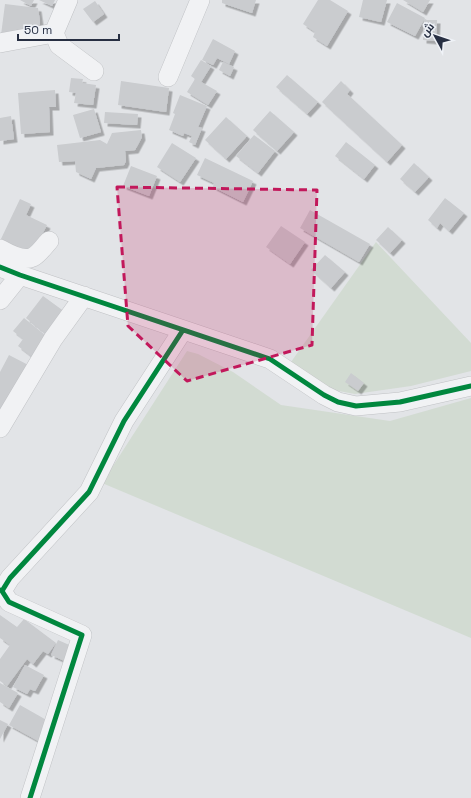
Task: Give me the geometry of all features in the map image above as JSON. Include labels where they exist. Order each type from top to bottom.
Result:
[{"type":"street","points":[[68,0],[54,34],[59,45],[94,71]]},
{"type":"street","points":[[168,77],[200,0]]},
{"type":"street","points":[[0,44],[54,34]]},
{"type":"street","points":[[0,249],[12,256],[27,258],[33,257],[49,241]]},
{"type":"street","points":[[0,267],[270,359],[324,394],[347,404],[400,402],[471,386]]},
{"type":"street","points":[[0,300],[20,275]]},
{"type":"street","points":[[0,428],[53,339],[84,296]]},
{"type":"street","points":[[30,798],[82,635],[9,602],[1,590],[10,578],[89,492],[124,421],[183,330]]},
{"type":"highlighted area","points":[[117,187],[317,190],[312,345],[187,381],[128,326]]},
{"type":"shaded area","points":[[376,242],[471,343],[471,371],[411,386],[355,394],[328,389],[291,362]]},
{"type":"shaded area","points":[[187,351],[198,354],[233,372],[281,405],[390,421],[471,398],[471,638],[102,483]]},
{"type":"building","points":[[20,0],[34,0],[31,6]]},
{"type":"building","points":[[39,0],[55,0],[52,6]]},
{"type":"building","points":[[222,0],[256,0],[252,13],[222,3]]},
{"type":"building","points":[[318,0],[330,0],[348,11],[327,46],[313,37],[315,32],[303,24]]},
{"type":"building","points":[[363,0],[387,0],[381,22],[359,17]]},
{"type":"building","points":[[403,0],[430,0],[423,12]]},
{"type":"building","points":[[95,1],[104,14],[93,22],[83,9]]},
{"type":"building","points":[[397,3],[425,18],[415,36],[387,22]]},
{"type":"building","points":[[5,4],[38,8],[40,22],[38,34],[1,35]]},
{"type":"building","points":[[424,20],[437,20],[436,41],[423,40]]},
{"type":"building","points":[[213,39],[235,51],[229,64],[217,58],[213,65],[202,60]]},
{"type":"building","points":[[201,60],[211,66],[201,82],[217,91],[208,105],[187,92],[195,79],[191,76]]},
{"type":"building","points":[[223,62],[234,67],[230,76],[219,70]]},
{"type":"building","points":[[287,75],[318,102],[307,114],[276,87]]},
{"type":"building","points":[[71,78],[83,79],[82,83],[96,85],[93,105],[74,103],[76,93],[69,92]]},
{"type":"building","points":[[121,81],[169,88],[166,112],[118,105]]},
{"type":"building","points":[[341,81],[350,90],[347,94],[402,145],[387,162],[322,102]]},
{"type":"building","points":[[55,90],[56,107],[49,107],[50,132],[21,134],[18,93]]},
{"type":"building","points":[[180,95],[207,106],[198,127],[202,128],[195,145],[189,142],[192,136],[184,133],[183,136],[169,130],[175,114],[173,113]]},
{"type":"building","points":[[94,109],[101,132],[80,138],[73,115]]},
{"type":"building","points":[[270,111],[294,132],[277,151],[253,130]]},
{"type":"building","points":[[105,112],[138,114],[137,125],[104,123]]},
{"type":"building","points":[[11,116],[14,139],[0,141],[0,118]]},
{"type":"building","points":[[226,117],[247,136],[226,159],[205,140]]},
{"type":"building","points":[[141,130],[142,137],[135,150],[125,151],[126,161],[124,165],[96,168],[91,179],[76,172],[75,161],[59,162],[57,145],[100,140],[107,144],[112,133]]},
{"type":"building","points":[[254,135],[275,151],[258,173],[236,156]]},
{"type":"building","points":[[346,142],[375,165],[364,179],[335,156]]},
{"type":"building","points":[[172,143],[196,158],[180,182],[157,167]]},
{"type":"building","points":[[205,158],[253,181],[243,202],[213,187],[214,183],[197,175]]},
{"type":"building","points":[[414,163],[429,177],[415,192],[400,179]]},
{"type":"building","points":[[131,166],[157,176],[149,196],[123,186]]},
{"type":"building","points":[[445,198],[464,213],[449,231],[440,223],[437,228],[428,220]]},
{"type":"building","points":[[20,199],[31,204],[26,215],[47,225],[31,256],[0,241]]},
{"type":"building","points":[[310,210],[370,244],[359,262],[300,228]]},
{"type":"building","points":[[281,226],[305,242],[290,264],[266,247]]},
{"type":"building","points":[[388,227],[402,240],[390,253],[376,240]]},
{"type":"building","points":[[325,255],[345,272],[331,288],[311,270]]},
{"type":"building","points":[[43,296],[69,315],[51,338],[26,318]]},
{"type":"building","points":[[24,318],[51,340],[35,359],[18,346],[23,339],[13,331]]},
{"type":"building","points":[[9,355],[36,369],[0,424],[0,372]]},
{"type":"building","points":[[351,373],[364,383],[358,391],[345,382]]},
{"type":"building","points":[[0,615],[17,627],[24,619],[56,643],[48,654],[43,651],[33,664],[27,659],[7,686],[0,681],[0,659],[10,645],[0,638]]},
{"type":"building","points":[[58,640],[76,648],[67,662],[51,655]]},
{"type":"building","points":[[25,665],[44,675],[35,691],[30,689],[27,694],[13,687]]},
{"type":"building","points":[[0,683],[18,693],[9,708],[0,702]]},
{"type":"building","points":[[20,705],[50,722],[40,742],[9,725]]},
{"type":"building","points":[[0,720],[8,724],[0,739]]},
{"type":"cycle path","points":[[0,267],[270,359],[324,395],[338,402],[356,406],[400,402],[471,386]]},
{"type":"cycle path","points":[[2,591],[10,578],[89,492],[124,421],[183,330]]},
{"type":"cycle path","points":[[0,590],[9,602],[82,635],[30,798]]}]
